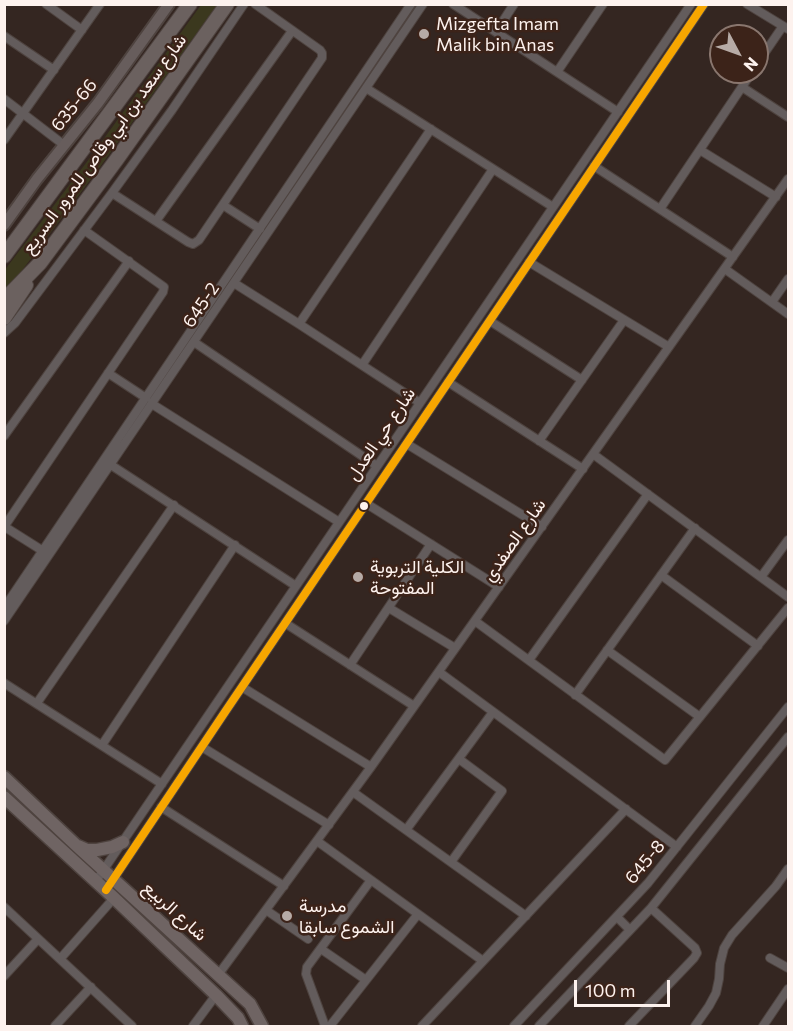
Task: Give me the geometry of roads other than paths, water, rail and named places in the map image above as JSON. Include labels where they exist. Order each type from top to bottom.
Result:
[{"type":"highway","name":"شارع سعد بن ابي وقاص للمرور السريع","points":[[4,256],[190,4]]},
{"type":"highway","name":"شارع سعد بن ابي وقاص للمرور السريع","points":[[4,300],[40,263],[227,4]]},
{"type":"highway","points":[[4,243],[68,170]]},
{"type":"highway","points":[[4,318],[40,263]]},
{"type":"main road","name":"شارع الربيع","points":[[4,777],[250,1004],[262,1026]]},
{"type":"main road","name":"شارع الربيع","points":[[4,797],[216,995],[238,1018],[242,1026]]},
{"type":"main road","points":[[77,846],[87,850],[97,850],[123,842]]},
{"type":"street","points":[[46,4],[82,30]]},
{"type":"street","points":[[4,140],[100,4]]},
{"type":"street","name":"635-66","points":[[4,225],[37,179],[98,103],[169,4]]},
{"type":"street","points":[[4,333],[15,323],[112,193],[244,4]]},
{"type":"street","points":[[112,193],[193,244],[199,240],[322,58],[320,50],[255,4]]},
{"type":"street","name":"645-2","points":[[4,608],[212,308],[260,229],[411,4]]},
{"type":"street","name":"645-2","points":[[4,621],[111,465],[149,401],[194,342],[212,308],[234,283],[423,4]]},
{"type":"street","points":[[453,4],[618,112]]},
{"type":"street","points":[[495,32],[514,4]]},
{"type":"street","points":[[557,72],[603,4]]},
{"type":"street","name":"شارع حي العدل","points":[[105,890],[108,874],[123,842],[691,4]]},
{"type":"street","name":"شارع حي العدل","points":[[105,890],[108,874],[164,803],[704,4]]},
{"type":"street","points":[[747,4],[786,27],[769,49]]},
{"type":"street","points":[[156,221],[292,30]]},
{"type":"street","points":[[4,36],[54,70]]},
{"type":"street","points":[[643,75],[652,81]]},
{"type":"street","points":[[660,209],[744,84]]},
{"type":"street","points":[[742,87],[789,117]]},
{"type":"street","points":[[366,88],[554,207]]},
{"type":"street","points":[[4,99],[64,145]]},
{"type":"street","points":[[299,324],[431,129]]},
{"type":"street","points":[[699,150],[776,197]]},
{"type":"street","points":[[594,166],[733,257]]},
{"type":"street","points":[[301,168],[308,174]]},
{"type":"street","points":[[362,364],[493,168]]},
{"type":"street","name":"شارع الصفدي","points":[[219,975],[371,767],[789,179]]},
{"type":"street","points":[[223,205],[260,229]]},
{"type":"street","points":[[43,552],[5,527],[164,286],[84,230]]},
{"type":"street","points":[[4,436],[129,261]]},
{"type":"street","points":[[530,262],[669,347]]},
{"type":"street","points":[[725,269],[789,314]]},
{"type":"street","points":[[772,303],[789,279]]},
{"type":"street","points":[[234,283],[420,403]]},
{"type":"street","points":[[539,441],[624,320]]},
{"type":"street","points":[[490,321],[582,380]]},
{"type":"street","points":[[463,339],[473,345]]},
{"type":"street","points":[[194,342],[377,466]]},
{"type":"street","points":[[108,373],[339,522]]},
{"type":"street","points":[[448,382],[583,468]]},
{"type":"street","points":[[407,444],[542,526]]},
{"type":"street","points":[[593,454],[789,597]]},
{"type":"street","points":[[111,465],[296,586]]},
{"type":"street","points":[[529,660],[648,494]]},
{"type":"street","points":[[367,504],[499,587]]},
{"type":"street","points":[[37,703],[174,505]]},
{"type":"street","points":[[576,694],[695,528]]},
{"type":"street","points":[[761,577],[789,540]]},
{"type":"street","points":[[350,665],[431,544]]},
{"type":"street","points":[[102,745],[235,545]]},
{"type":"street","points":[[661,575],[758,646]]},
{"type":"street","points":[[389,608],[455,648]]},
{"type":"street","points":[[475,621],[665,760],[789,608]]},
{"type":"street","points":[[285,623],[414,706]]},
{"type":"street","points":[[608,650],[700,717]]},
{"type":"street","points":[[439,672],[677,847]]},
{"type":"street","points":[[4,683],[162,784]]},
{"type":"street","points":[[242,687],[371,767]]},
{"type":"street","points":[[215,705],[225,712]]},
{"type":"street","name":"645-8","points":[[514,1026],[640,892],[789,707]]},
{"type":"street","points":[[406,830],[493,712]]},
{"type":"street","name":"645-8","points":[[539,1026],[651,908],[789,737]]},
{"type":"street","points":[[202,747],[329,825]]},
{"type":"street","points":[[451,862],[502,791],[459,759]]},
{"type":"street","points":[[353,792],[526,916]]},
{"type":"street","points":[[156,794],[164,803],[284,886]]},
{"type":"street","points":[[422,1026],[626,809]]},
{"type":"street","points":[[317,841],[483,961]]},
{"type":"street","points":[[695,1026],[716,993],[724,948],[732,935],[789,869]]},
{"type":"street","points":[[371,880],[307,967],[308,981],[327,1026],[418,914]]},
{"type":"street","points":[[60,959],[105,890]]},
{"type":"street","points":[[4,907],[132,1026]]},
{"type":"street","points":[[629,1026],[694,958],[696,953],[695,948],[651,908]]},
{"type":"street","points":[[266,910],[308,939]]},
{"type":"street","points":[[617,917],[630,930]]},
{"type":"street","points":[[4,976],[38,939]]},
{"type":"street","points":[[321,949],[366,980]]},
{"type":"street","points":[[770,958],[789,968]]},
{"type":"street","points":[[55,1026],[91,987]]},
{"type":"street","points":[[763,1026],[789,989]]},
{"type":"street","points":[[193,1026],[216,995]]},
{"type":"place","name":"Mizgefta Imam Malik bin Anas","points":[[424,34]]},
{"type":"place","name":"الكلية التربوية المفتوحة","points":[[358,577]]},
{"type":"place","name":"مدرسة الشموع سابقا","points":[[287,916]]}]
